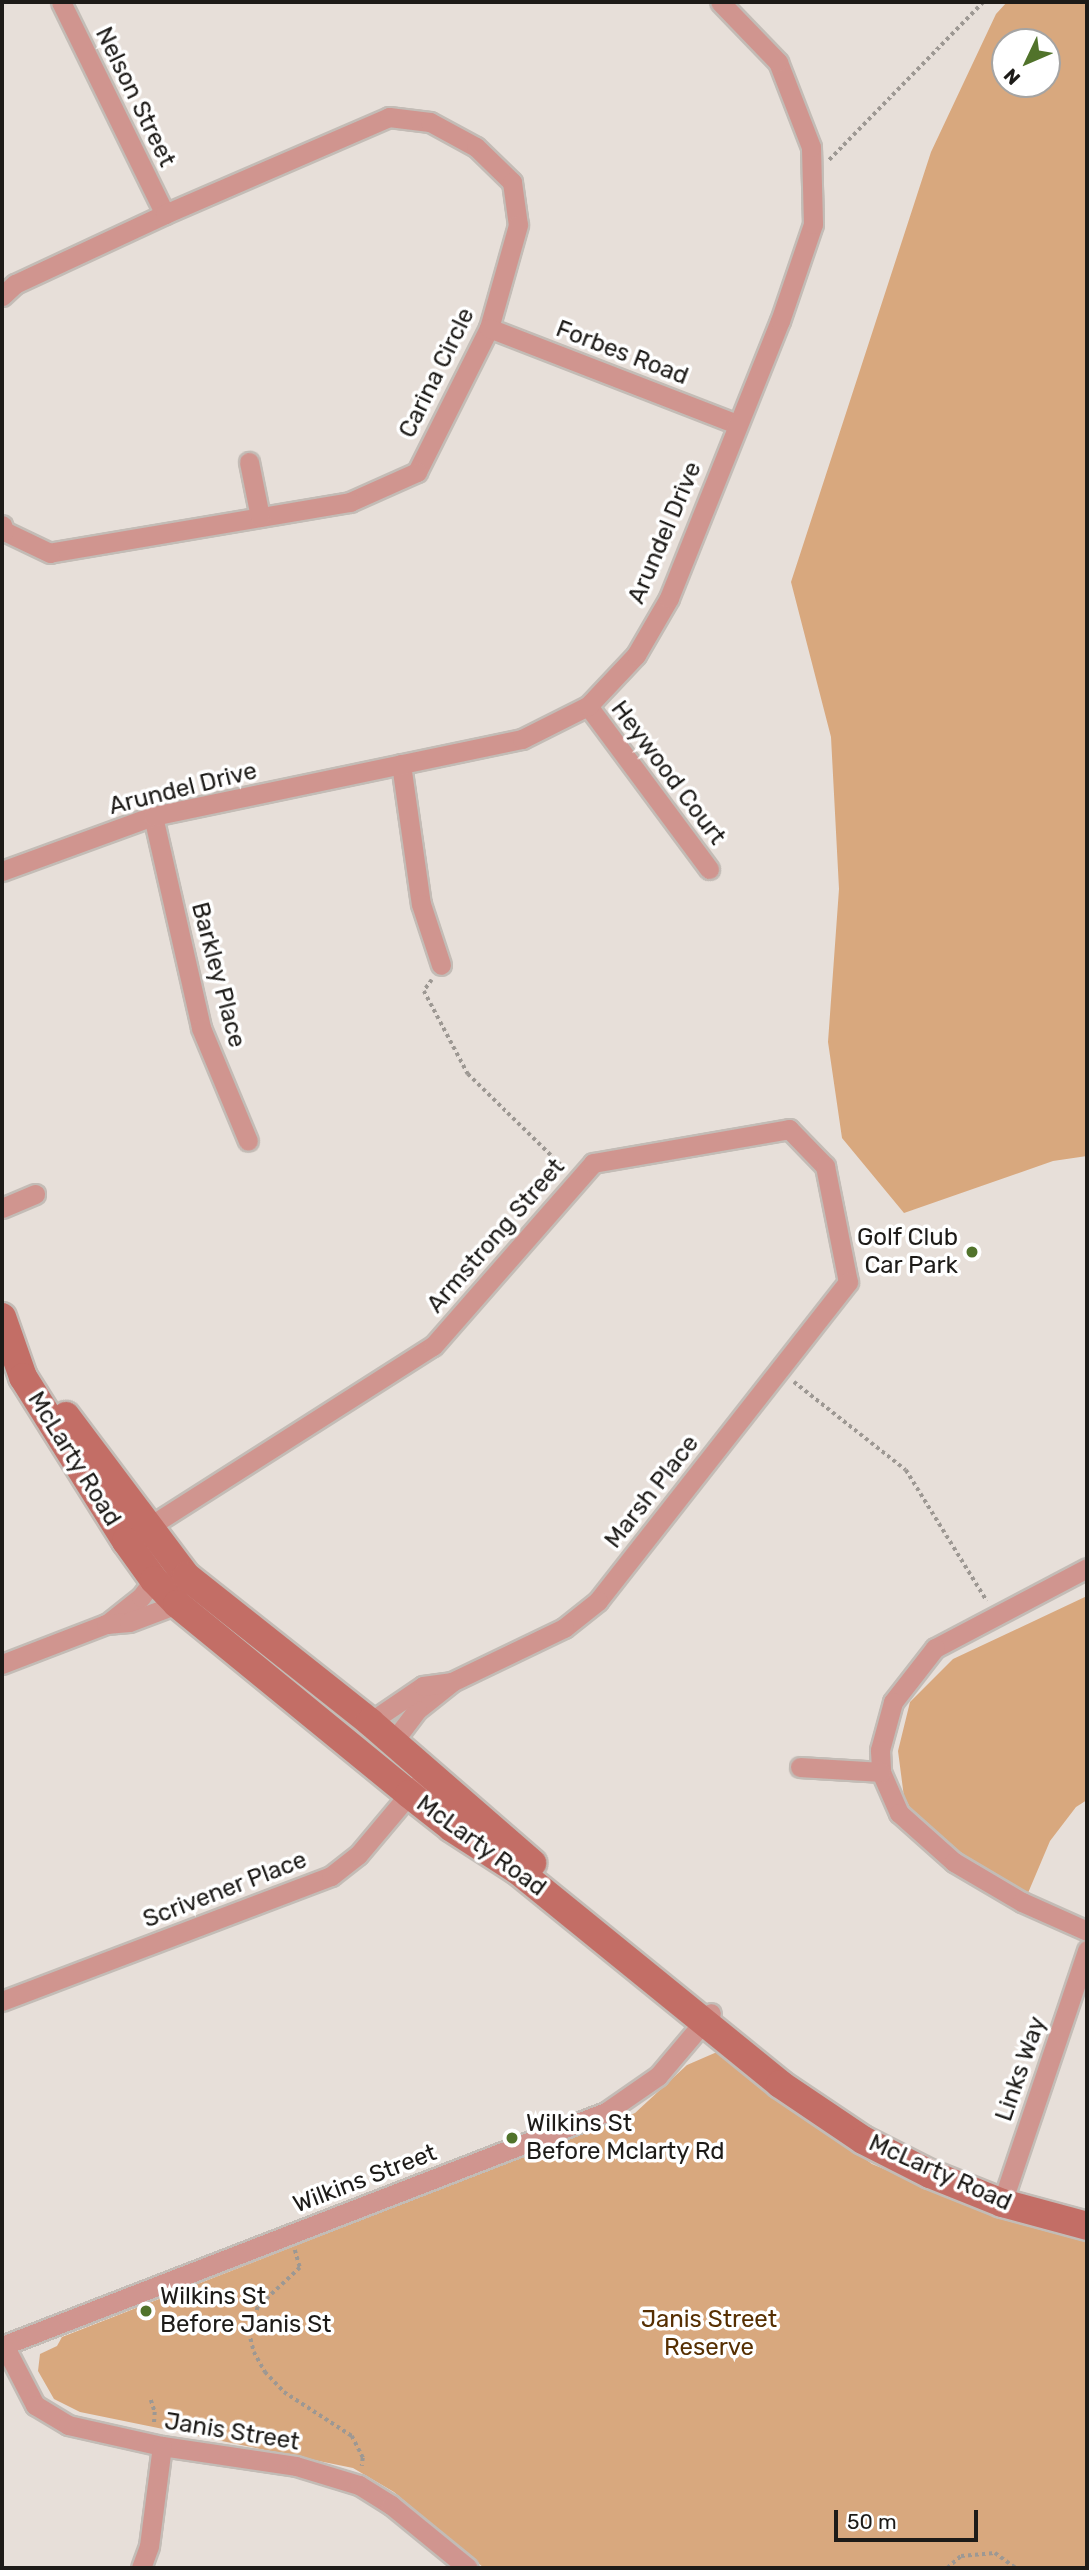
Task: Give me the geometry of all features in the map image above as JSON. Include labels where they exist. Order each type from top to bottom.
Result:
[{"type":"street","name":"Nelson Street","points":[[61,2],[165,214]]},
{"type":"street","name":"Arundel Drive","points":[[2,871],[153,816],[522,738],[588,706],[636,655],[669,598],[780,321],[813,223],[811,147],[778,62],[720,2]]},
{"type":"street","name":"Carina Circle","points":[[2,296],[15,284],[165,214],[389,117],[430,122],[476,148],[512,182],[518,225],[489,328],[417,472],[350,502],[50,552],[4,531],[2,525]]},
{"type":"street","name":"Forbes Road","points":[[489,328],[737,424]]},
{"type":"street","points":[[249,462],[260,517]]},
{"type":"street","name":"Heywood Court","points":[[588,706],[709,869]]},
{"type":"street","points":[[401,764],[421,904],[441,965]]},
{"type":"street","name":"Barkley Place","points":[[153,816],[201,1028],[247,1141]]},
{"type":"street","name":"Armstrong Street","points":[[137,1535],[433,1346],[593,1163],[789,1129],[825,1166],[848,1282]]},
{"type":"street","points":[[2,1208],[35,1194]]},
{"type":"street","name":"Marsh Place","points":[[381,1732],[417,1710],[452,1682],[564,1628],[598,1601],[848,1282]]},
{"type":"street","name":"McLarty Road","points":[[2,1319],[23,1377],[137,1535],[171,1588],[360,1754],[452,1829],[517,1870],[708,2016]]},
{"type":"street","points":[[1087,1568],[934,1648],[893,1702],[880,1750],[881,1772],[899,1813],[954,1862],[1023,1902],[1087,1931]]},
{"type":"street","points":[[2,1664],[106,1624],[129,1622],[171,1588]]},
{"type":"street","points":[[106,1624],[141,1597],[171,1588]]},
{"type":"street","name":"McLarty Road","points":[[171,1588],[381,1732],[708,2016],[780,2084],[863,2140],[930,2174],[1005,2196],[1087,2226]]},
{"type":"street","name":"Marsh Place","points":[[381,1732],[423,1686],[452,1682]]},
{"type":"street","points":[[360,1754],[381,1732]]},
{"type":"street","points":[[800,1767],[881,1772]]},
{"type":"street","name":"Scrivener Place","points":[[2,2001],[331,1876],[358,1855],[428,1771]]},
{"type":"street","name":"Links Way","points":[[1005,2196],[1087,1950]]},
{"type":"street","name":"Wilkins Street","points":[[3,2346],[606,2112],[658,2076],[708,2016]]},
{"type":"street","name":"McLarty Road","points":[[1005,2196],[1087,2212]]},
{"type":"street","name":"Janis Street","points":[[3,2346],[35,2405],[68,2425],[158,2438],[296,2466],[359,2485],[391,2505],[468,2568]]},
{"type":"street","points":[[141,2568],[149,2546],[158,2438]]},
{"type":"path","points":[[827,162],[983,2]]},
{"type":"path","points":[[441,965],[424,991],[468,1074],[577,1181]]},
{"type":"path","points":[[779,1370],[906,1470],[996,1616]]},
{"type":"path","points":[[289,2234],[300,2267],[258,2307],[249,2332],[254,2352],[265,2372],[284,2392],[352,2436],[363,2458],[359,2485]]},
{"type":"path","points":[[151,2400],[158,2438]]},
{"type":"path","points":[[947,2568],[961,2556],[995,2553],[1016,2568]]},
{"type":"green space","points":[[1007,2],[1087,2],[1087,1156],[1053,1161],[904,1213],[842,1138],[828,1042],[839,889],[831,737],[791,582],[931,152],[996,14]]},
{"type":"green space","points":[[1087,1596],[1087,1800],[1076,1807],[1050,1841],[1028,1893],[1012,1889],[920,1825],[904,1797],[898,1751],[910,1702],[953,1659]]},
{"type":"green space","name":"Janis Street Reserve","points":[[717,2052],[872,2164],[1010,2221],[1087,2238],[1087,2568],[484,2568],[394,2492],[353,2468],[80,2412],[54,2399],[38,2371],[40,2354],[57,2346],[62,2337],[635,2113],[687,2065]]},
{"type":"place","name":"Golf Club Car Park","points":[[972,1252]]},
{"type":"place","name":"Wilkins St Before Mclarty Rd","points":[[512,2138]]},
{"type":"place","name":"Wilkins St Before Janis St","points":[[146,2311]]}]
